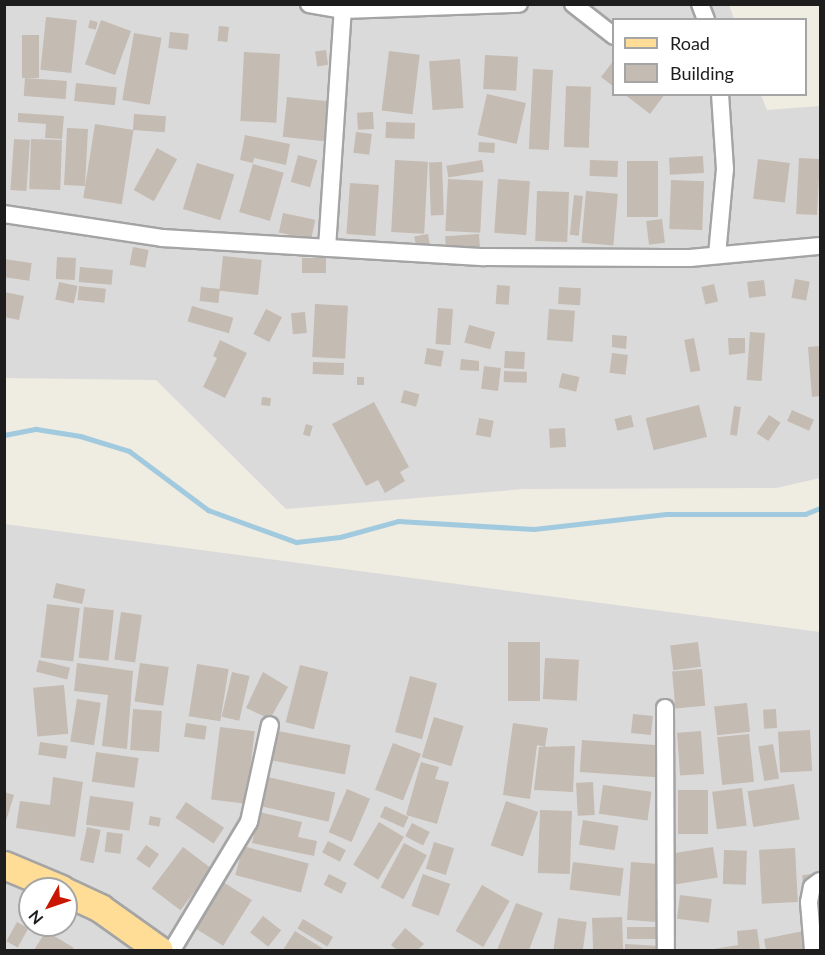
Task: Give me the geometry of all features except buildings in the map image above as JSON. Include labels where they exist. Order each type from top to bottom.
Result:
[{"type":"main road","points":[[4,865],[32,877]]},
{"type":"main road","points":[[78,897],[100,908],[159,951]]},
{"type":"street","points":[[309,4],[343,10],[518,5]]},
{"type":"street","points":[[573,4],[612,34]]},
{"type":"street","points":[[327,248],[343,10]]},
{"type":"street","points":[[717,255],[725,169],[720,96]]},
{"type":"street","points":[[4,214],[162,238],[484,257],[717,255],[820,246]]},
{"type":"street","points":[[665,708],[666,951]]},
{"type":"street","points":[[172,951],[249,822],[270,725]]},
{"type":"street","points":[[813,951],[809,902],[812,887],[820,881]]},
{"type":"shaded area","points":[[5,5],[729,5],[734,18],[612,18],[612,96],[761,96],[767,110],[820,106],[820,478],[776,488],[524,489],[286,509],[156,380],[5,378]]},
{"type":"shaded area","points":[[4,524],[820,632],[820,950],[5,950]]},
{"type":"waterway","points":[[4,435],[36,429],[80,436],[129,451],[208,510],[296,542],[340,537],[398,521],[534,529],[666,514],[805,514],[820,508]]}]
